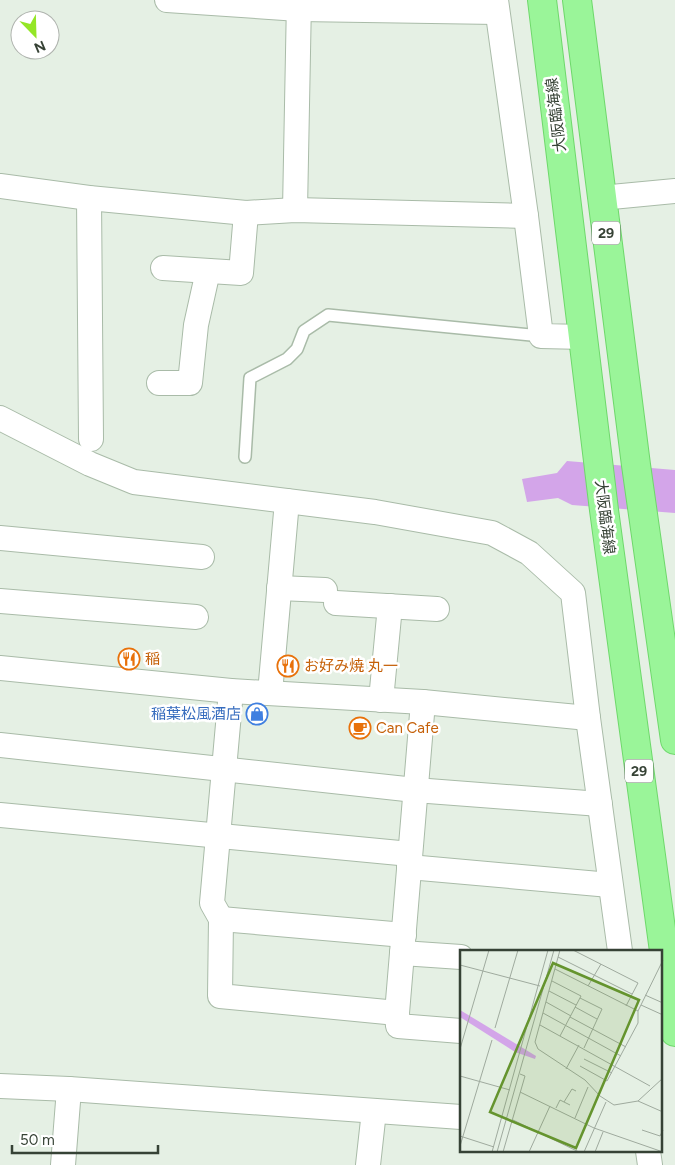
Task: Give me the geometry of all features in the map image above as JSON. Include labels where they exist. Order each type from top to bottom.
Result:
[{"type":"main road","name":"大阪臨海線","points":[[542,0],[604,510],[675,1032]]},
{"type":"main road","name":"29","points":[[577,0],[636,465],[675,740]]},
{"type":"street","points":[[167,0],[299,4],[496,6],[541,336],[584,337]]},
{"type":"street","points":[[295,210],[299,4]]},
{"type":"street","points":[[0,186],[90,198],[246,213],[295,210],[526,216]]},
{"type":"street","points":[[601,198],[675,191]]},
{"type":"street","points":[[90,198],[91,439]]},
{"type":"street","points":[[163,268],[241,273],[246,213]]},
{"type":"street","points":[[159,383],[190,383],[196,325],[208,271]]},
{"type":"street","points":[[0,418],[90,464],[134,482],[375,512],[492,534],[528,553],[574,593],[588,718],[620,950]]},
{"type":"street","points":[[270,693],[287,501]]},
{"type":"street","points":[[0,538],[202,557]]},
{"type":"street","points":[[279,588],[390,606],[436,608]]},
{"type":"street","points":[[0,601],[196,617]]},
{"type":"street","points":[[381,700],[390,606]]},
{"type":"street","points":[[0,668],[231,691],[423,702],[588,718]]},
{"type":"street","points":[[231,691],[212,903],[221,919],[220,996],[397,1013]]},
{"type":"street","points":[[423,702],[397,1013],[398,1026],[460,1031]]},
{"type":"street","points":[[0,744],[415,790],[600,804]]},
{"type":"street","points":[[0,815],[217,835],[610,885]]},
{"type":"street","points":[[221,919],[403,944],[460,957]]},
{"type":"street","points":[[0,1086],[69,1089],[460,1117]]},
{"type":"street","points":[[63,1165],[69,1089]]},
{"type":"street","points":[[368,1165],[374,1111]]},
{"type":"street","points":[[648,1152],[650,1165]]},
{"type":"lane","points":[[245,457],[250,378],[287,359],[297,349],[304,331],[328,316],[541,336]]},
{"type":"shaded area","points":[[567,461],[675,470],[675,513],[572,505],[558,498],[527,502],[522,479],[557,473]]},
{"type":"place","name":"稲","points":[[129,659]]},
{"type":"place","name":"お好み焼 丸一","points":[[288,666]]},
{"type":"place","name":"稲葉松風酒店","points":[[257,714]]},
{"type":"place","name":"Can Cafe","points":[[360,728]]}]
